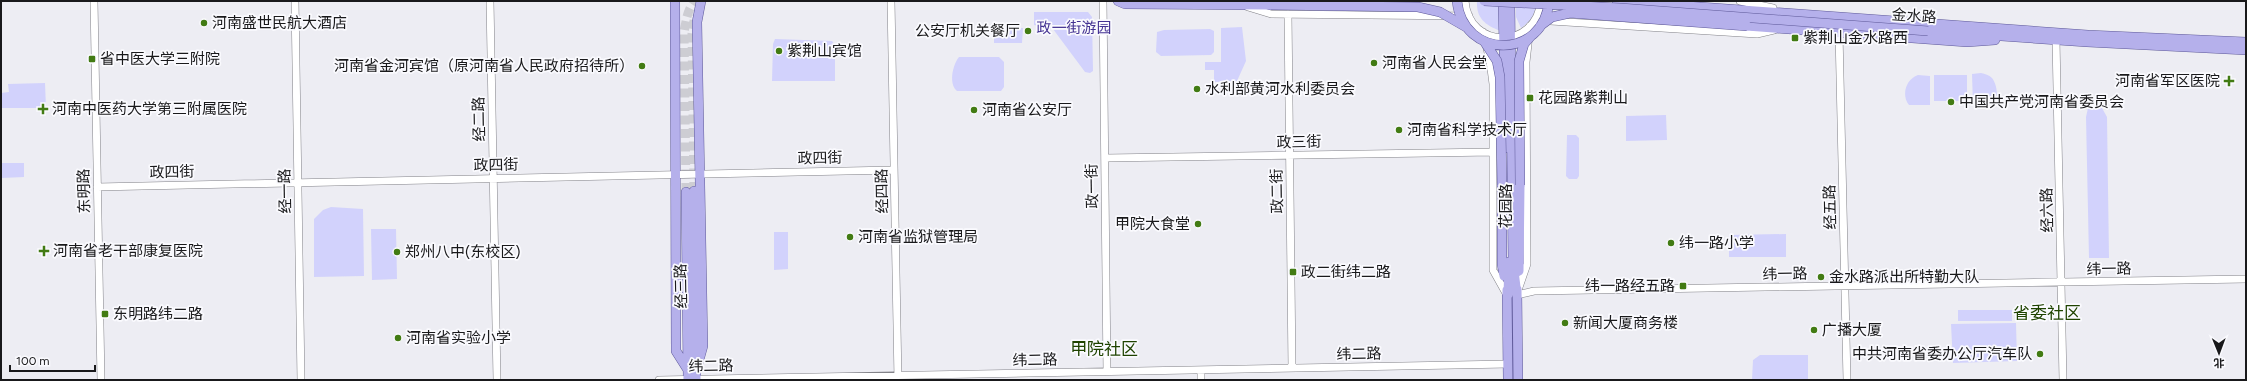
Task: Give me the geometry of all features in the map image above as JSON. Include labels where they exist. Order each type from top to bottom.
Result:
[{"type":"main road","points":[[675,1],[676,351],[692,377]]},
{"type":"main road","points":[[692,377],[704,346],[697,22],[701,1]]},
{"type":"main road","points":[[1118,1],[1125,4],[1418,7],[1440,12],[1496,45],[1509,45],[1521,42],[1546,15],[1549,1]]},
{"type":"main road","points":[[1457,1],[1459,14],[1466,27]]},
{"type":"main road","name":"金水路","points":[[1484,1],[1620,8],[2026,34],[2246,42]]},
{"type":"main road","points":[[1503,1],[1508,37]]},
{"type":"main road","points":[[1510,1],[1508,37],[1513,263],[1512,295]]},
{"type":"main road","name":"金水路","points":[[1617,1],[1928,27]]},
{"type":"main road","points":[[1666,1],[1985,23],[2026,34]]},
{"type":"main road","points":[[1538,23],[1552,17],[1570,13],[1967,42],[2026,34]]},
{"type":"main road","name":"花园路","points":[[1508,380],[1512,295],[1520,251],[1519,60],[1524,44],[1531,31]]},
{"type":"main road","name":"金水路","points":[[2026,34],[2056,40],[2246,50]]},
{"type":"main road","name":"花园路","points":[[1484,37],[1497,62],[1500,77],[1502,264],[1512,295],[1518,380]]},
{"type":"main road","name":"经三路","points":[[690,192],[692,377]]},
{"type":"street","name":"东明路","points":[[94,1],[101,380]]},
{"type":"street","name":"经一路","points":[[295,1],[301,380]]},
{"type":"street","name":"经二路","points":[[490,1],[497,380]]},
{"type":"street","name":"经四路","points":[[891,1],[898,378]]},
{"type":"street","name":"政一街","points":[[1103,1],[1107,372]]},
{"type":"street","points":[[1465,1],[1469,16],[1484,37],[1490,61],[1493,84],[1493,270],[1512,295],[1527,264],[1526,62],[1531,31],[1508,37],[1484,37]]},
{"type":"street","points":[[1541,1],[1538,23],[1757,34],[1780,28]]},
{"type":"street","points":[[1740,1],[1773,8]]},
{"type":"street","points":[[1242,5],[1271,14],[1469,16]]},
{"type":"street","name":"政二街","points":[[1288,14],[1292,368]]},
{"type":"street","name":"经五路","points":[[1839,33],[1847,380]]},
{"type":"street","name":"经六路","points":[[2056,40],[2063,380]]},
{"type":"street","name":"政三街","points":[[1105,158],[1493,152]]},
{"type":"street","name":"政四街","points":[[97,187],[894,170]]},
{"type":"street","name":"纬一路","points":[[1512,295],[1534,291],[2246,280]]},
{"type":"street","name":"纬二路","points":[[659,380],[692,377],[898,378],[1107,372],[1508,364]]},
{"type":"street","points":[[1201,370],[1201,380]]},
{"type":"green space","points":[[1477,1],[1504,1],[1503,32],[1487,25],[1481,18],[1478,13]]},
{"type":"green space","points":[[1516,1],[1539,1],[1532,19],[1521,28],[1516,17]]},
{"type":"green space","name":"政一街游园","points":[[1034,12],[1088,12],[1092,17],[1093,71],[1090,73],[1085,72],[1053,29],[1034,25]]},
{"type":"green space","points":[[994,27],[1023,28],[1022,43],[994,43]]},
{"type":"green space","points":[[1242,27],[1246,61],[1237,81],[1214,82],[1214,70],[1205,70],[1205,62],[1221,62],[1221,28]]},
{"type":"green space","points":[[1210,29],[1214,31],[1214,52],[1211,55],[1161,56],[1156,52],[1157,32],[1164,30]]},
{"type":"green space","points":[[775,39],[832,41],[835,45],[835,81],[772,81],[773,44]]},
{"type":"green space","points":[[959,57],[999,57],[1004,62],[1004,87],[1001,91],[957,91],[954,88],[952,74]]},
{"type":"green space","points":[[1981,73],[1992,78],[1995,84],[1997,96],[1991,104],[1973,105],[1972,74]]},
{"type":"green space","points":[[1918,75],[1930,76],[1930,105],[1909,105],[1905,97],[1906,88],[1910,80]]},
{"type":"green space","points":[[1934,75],[1967,75],[1967,101],[1934,101]]},
{"type":"green space","points":[[45,83],[46,108],[1,108],[1,93],[9,92],[8,84]]},
{"type":"green space","points":[[2088,108],[2102,108],[2107,117],[2109,258],[2089,258],[2086,117]]},
{"type":"green space","points":[[1666,115],[1667,140],[1626,141],[1626,116]]},
{"type":"green space","points":[[1567,135],[1576,135],[1579,138],[1579,176],[1577,179],[1569,179],[1566,176]]},
{"type":"green space","points":[[1,163],[24,163],[24,177],[1,178]]},
{"type":"green space","points":[[331,207],[363,209],[364,276],[314,277],[314,219],[323,210]]},
{"type":"green space","points":[[371,229],[396,229],[397,279],[372,280]]},
{"type":"green space","points":[[774,232],[788,232],[788,269],[774,270]]},
{"type":"green space","points":[[1786,234],[1786,257],[1729,257],[1729,235]]},
{"type":"green space","points":[[1958,310],[2012,310],[2012,321],[1958,321]]},
{"type":"green space","points":[[2016,323],[2017,361],[1953,363],[1951,324]]},
{"type":"green space","points":[[1760,355],[1808,355],[1808,380],[1752,380],[1753,360]]},
{"type":"tunnel","points":[[686,192],[684,33],[686,20],[692,4],[695,1]]},
{"type":"tunnel","points":[[694,191],[692,34],[695,15]]},
{"type":"place","name":"河南盛世民航大酒店","points":[[204,23]]},
{"type":"place","name":"公安厅机关餐厅","points":[[1028,31]]},
{"type":"place","name":"紫荆山金水路西","points":[[1795,38]]},
{"type":"place","name":"紫荆山宾馆","points":[[779,51]]},
{"type":"place","name":"省中医大学三附院","points":[[92,59]]},
{"type":"place","name":"河南省人民会堂","points":[[1374,63]]},
{"type":"place","name":"河南省金河宾馆（原河南省人民政府招待所）","points":[[642,66]]},
{"type":"place","name":"河南省军区医院","points":[[2229,81]]},
{"type":"place","name":"水利部黄河水利委员会","points":[[1197,89]]},
{"type":"place","name":"花园路紫荆山","points":[[1530,98]]},
{"type":"place","name":"中国共产党河南省委员会","points":[[1951,102]]},
{"type":"place","name":"河南中医药大学第三附属医院","points":[[43,109]]},
{"type":"place","name":"河南省公安厅","points":[[974,110]]},
{"type":"place","name":"河南省科学技术厅","points":[[1399,130]]},
{"type":"place","name":"甲院大食堂","points":[[1198,224]]},
{"type":"place","name":"河南省监狱管理局","points":[[850,237]]},
{"type":"place","name":"纬一路小学","points":[[1671,243]]},
{"type":"place","name":"河南省老干部康复医院","points":[[44,251]]},
{"type":"place","name":"郑州八中(东校区)","points":[[397,252]]},
{"type":"place","name":"政二街纬二路","points":[[1293,272]]},
{"type":"place","name":"金水路派出所特勤大队","points":[[1821,277]]},
{"type":"place","name":"纬一路经五路","points":[[1683,286]]},
{"type":"place","name":"东明路纬二路","points":[[105,314]]},
{"type":"place","name":"新闻大厦商务楼","points":[[1565,323]]},
{"type":"place","name":"广播大厦","points":[[1814,330]]},
{"type":"place","name":"河南省实验小学","points":[[398,338]]},
{"type":"place","name":"中共河南省委办公厅汽车队","points":[[2040,354]]},
{"type":"district","name":"省委社区","points":[[2047,313]]},
{"type":"district","name":"甲院社区","points":[[1104,349]]}]
